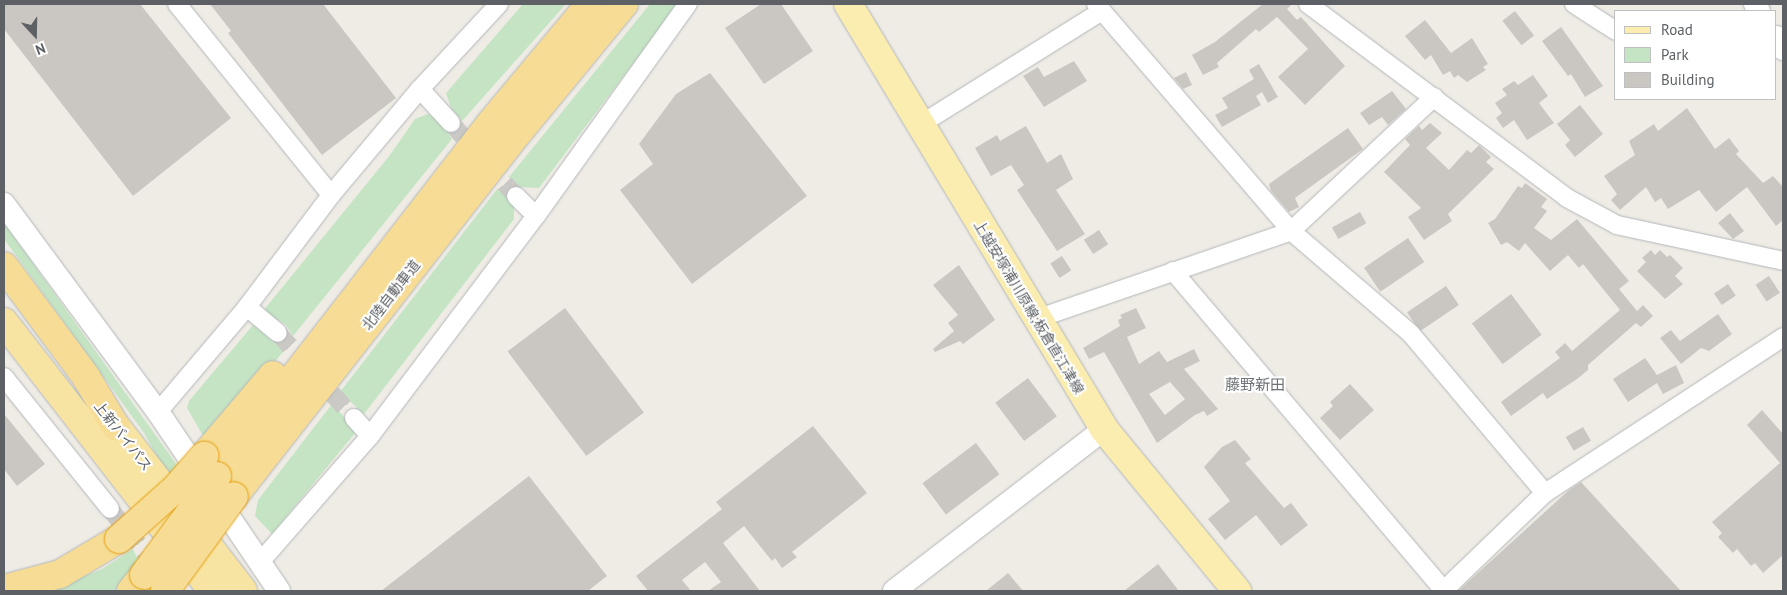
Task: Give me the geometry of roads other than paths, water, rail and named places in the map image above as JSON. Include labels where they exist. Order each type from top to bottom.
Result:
[{"type":"highway","points":[[138,583],[210,466],[455,159],[490,125],[590,4]]},
{"type":"highway","name":"北陸自動車道","points":[[165,591],[234,496],[508,146],[624,4]]},
{"type":"highway","points":[[4,266],[86,378],[116,427]]},
{"type":"highway","name":"上新バイパス","points":[[4,282],[242,591]]},
{"type":"highway","name":"上新バイパス","points":[[4,322],[213,591]]},
{"type":"highway","points":[[4,588],[60,574],[119,539],[176,488],[210,466]]},
{"type":"highway","points":[[174,591],[234,496]]},
{"type":"main road","name":"上越安塚浦川原線;板倉直江津線","points":[[848,4],[1104,429],[1237,591]]},
{"type":"street","points":[[177,4],[331,195]]},
{"type":"street","points":[[158,412],[247,307],[331,195],[420,89],[498,4]]},
{"type":"street","points":[[261,561],[370,436],[536,216],[688,4]]},
{"type":"street","points":[[1308,4],[1567,198],[1617,225],[1783,261]]},
{"type":"street","points":[[1574,4],[1614,30]]},
{"type":"street","points":[[922,124],[1099,7],[1291,231],[1411,334],[1545,493]]},
{"type":"street","points":[[1777,39],[1783,50]]},
{"type":"street","points":[[420,89],[451,123]]},
{"type":"street","points":[[1036,319],[1291,231],[1434,97]]},
{"type":"street","points":[[516,196],[536,216]]},
{"type":"street","points":[[4,204],[158,412],[280,591]]},
{"type":"street","points":[[1173,271],[1443,591],[1545,493],[1783,337]]},
{"type":"street","points":[[247,307],[278,333]]},
{"type":"street","points":[[4,377],[110,509]]},
{"type":"street","points":[[354,418],[370,436]]},
{"type":"street","points":[[894,591],[1104,429]]},
{"type":"tunnel","points":[[451,123],[516,196]]},
{"type":"tunnel","points":[[278,333],[354,418]]},
{"type":"tunnel","points":[[110,509],[158,569]]},
{"type":"district","name":"藤野新田","points":[[1255,385]]}]
